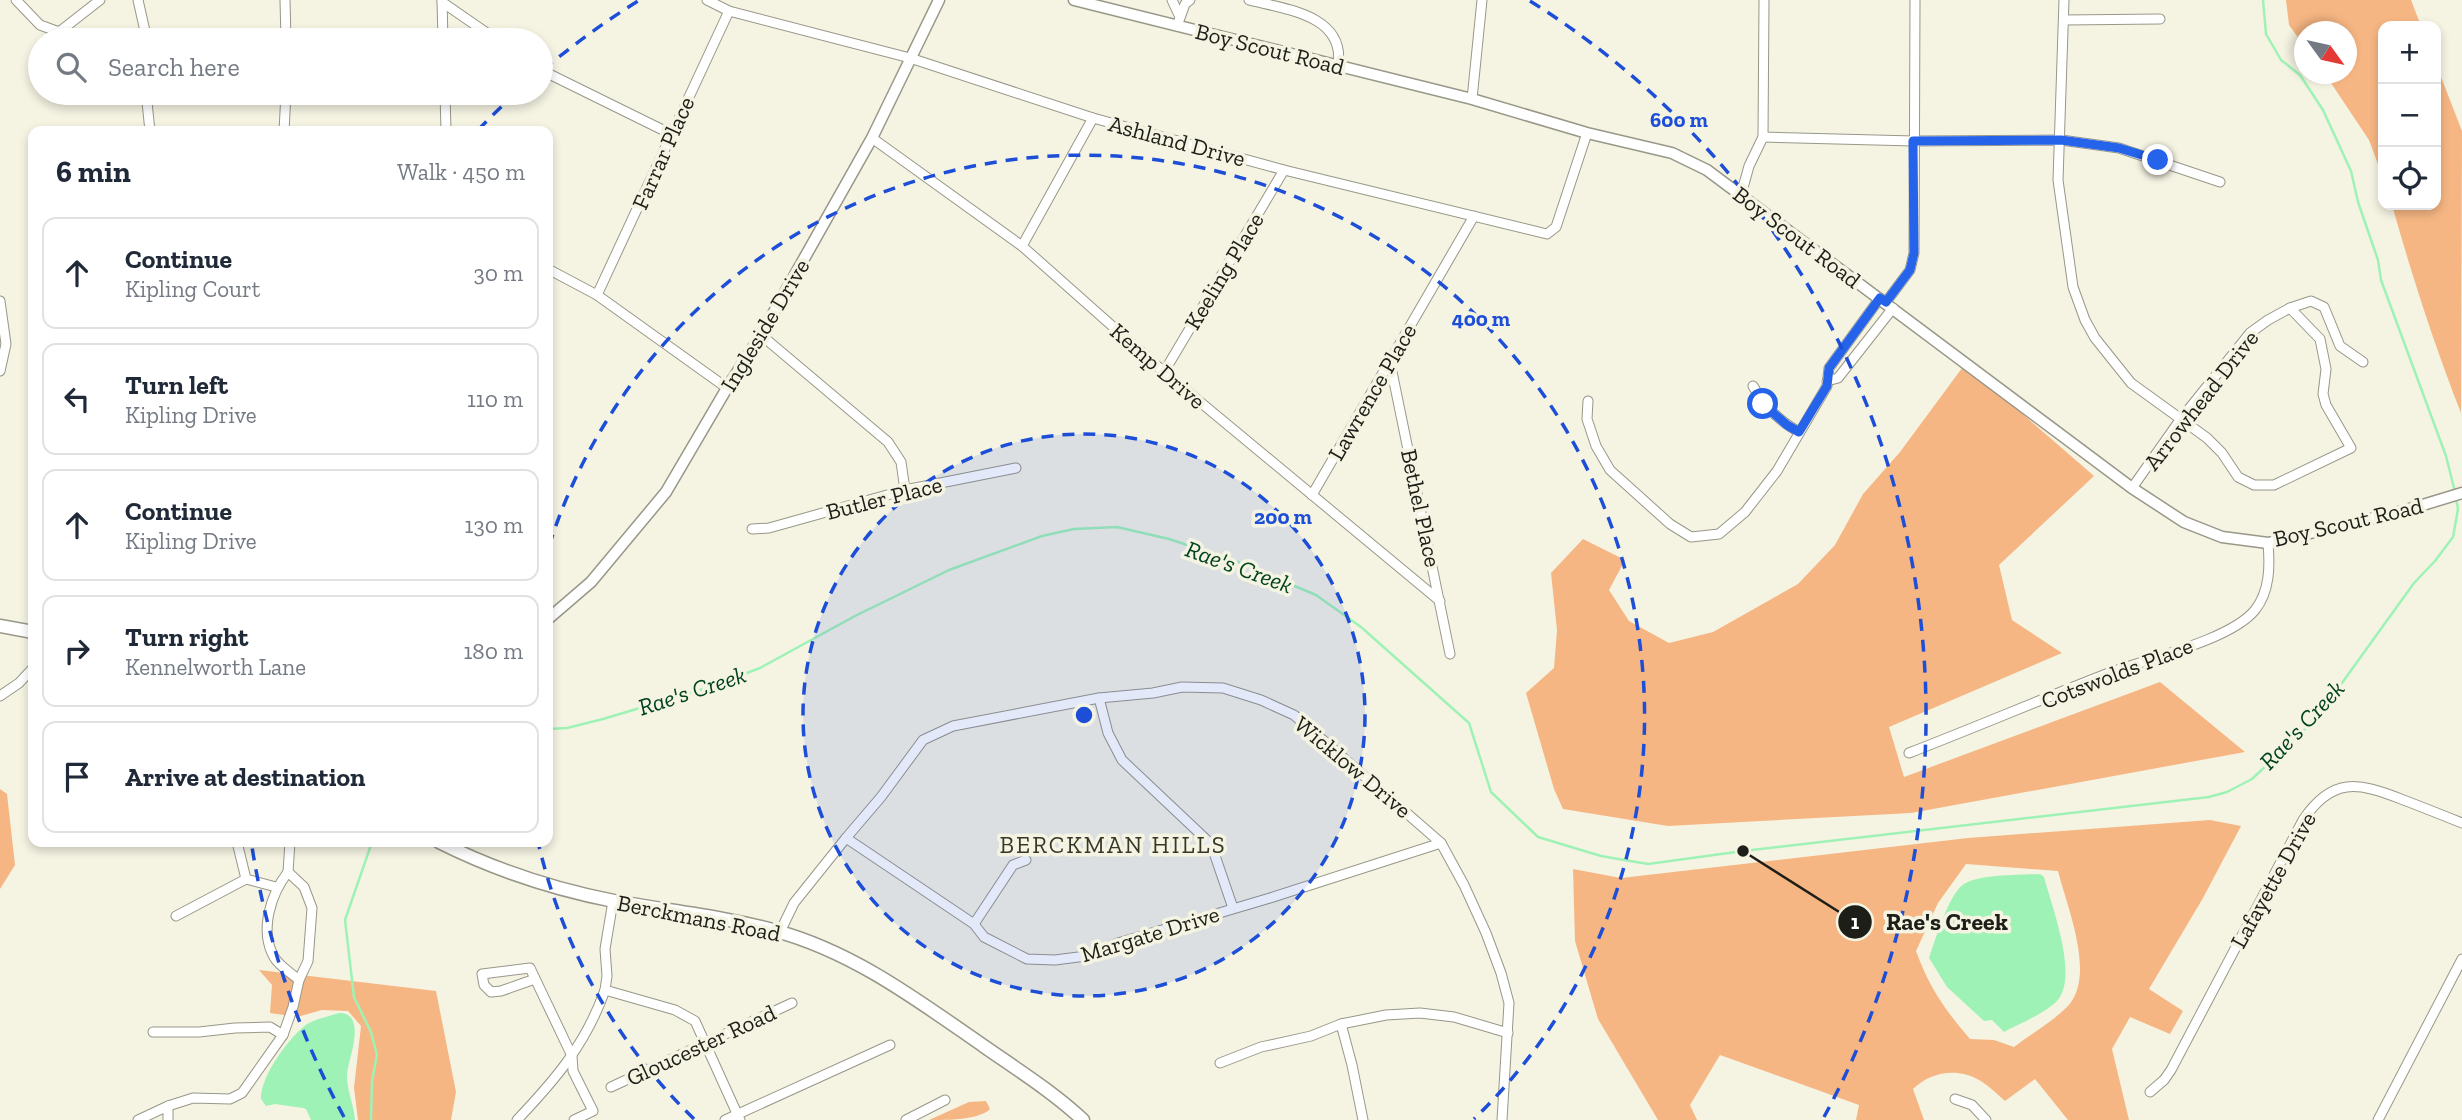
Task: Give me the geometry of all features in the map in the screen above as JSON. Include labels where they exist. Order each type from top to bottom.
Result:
[{"type":"main road","points":[[0,626],[28,631]]},
{"type":"main road","name":"Berckmans Road","points":[[450,847],[534,882],[613,901],[737,921],[780,932],[841,956],[888,982],[1021,1072],[1083,1120]]},
{"type":"street","points":[[16,0],[40,25],[48,28]]},
{"type":"street","points":[[64,28],[100,0]]},
{"type":"street","points":[[138,0],[144,28]]},
{"type":"street","points":[[285,0],[286,28]]},
{"type":"street","name":"Ashland Drive","points":[[706,0],[729,11],[910,58],[1093,118],[1284,170],[1547,234],[1556,227],[1587,133]]},
{"type":"street","name":"Ingleside Drive","points":[[553,615],[591,582],[666,492],[761,335],[872,138],[939,0]]},
{"type":"street","name":"Boy Scout Road","points":[[1074,0],[1179,21],[1338,66],[1472,99],[1587,133],[1672,153],[1707,170],[2132,488],[2194,526],[2222,537],[2268,544],[2462,493]]},
{"type":"street","points":[[1172,0],[1179,21]]},
{"type":"street","points":[[1179,21],[1185,4],[1191,0]]},
{"type":"street","points":[[1249,0],[1306,15],[1324,24],[1336,38],[1340,54],[1338,66]]},
{"type":"street","points":[[1472,99],[1482,0]]},
{"type":"street","points":[[1741,195],[1749,166],[1763,137],[1764,0]]},
{"type":"street","points":[[1827,381],[1838,378],[1910,270],[1914,253],[1915,0]]},
{"type":"street","points":[[2064,0],[2058,180],[2073,287],[2085,320],[2110,358],[2131,383],[2207,438],[2222,453],[2238,477],[2254,485],[2274,485],[2351,448],[2326,405],[2323,394],[2326,369],[2320,339],[2290,308]]},
{"type":"street","points":[[442,1],[443,28]]},
{"type":"street","points":[[442,1],[481,28]]},
{"type":"street","name":"Farrar Place","points":[[597,295],[729,11]]},
{"type":"street","points":[[2064,20],[2160,19]]},
{"type":"street","points":[[553,76],[671,134]]},
{"type":"street","points":[[147,105],[149,126]]},
{"type":"street","points":[[284,126],[285,105]]},
{"type":"street","points":[[445,105],[446,126]]},
{"type":"street","points":[[1022,246],[1093,118]]},
{"type":"street","points":[[1763,137],[1913,141],[2061,140],[2119,148],[2220,182]]},
{"type":"street","name":"Kemp Drive","points":[[872,138],[1022,246],[1164,372],[1440,601]]},
{"type":"street","name":"Keeling Place","points":[[1164,372],[1284,170]]},
{"type":"street","name":"Lawrence Place","points":[[1312,495],[1474,216]]},
{"type":"street","points":[[553,272],[597,295],[727,388]]},
{"type":"street","points":[[0,301],[6,344],[0,371]]},
{"type":"street","name":"Arrowhead Drive","points":[[2132,488],[2180,420],[2250,333],[2268,320],[2311,301],[2324,307],[2340,346],[2363,362]]},
{"type":"street","points":[[1588,401],[1587,419],[1596,446],[1610,470],[1670,524],[1691,537],[1719,534],[1745,512],[1777,471],[1827,381],[1829,368],[1886,303]]},
{"type":"street","points":[[761,335],[888,442],[901,462],[905,490]]},
{"type":"street","name":"Bethel Place","points":[[1390,362],[1450,654]]},
{"type":"street","points":[[1753,386],[1763,404],[1799,432]]},
{"type":"street","name":"Butler Place","points":[[752,528],[769,528],[905,490],[1016,468]]},
{"type":"street","name":"Cotswolds Place","points":[[1909,753],[2111,672],[2229,631],[2255,610],[2264,590],[2270,572],[2268,544]]},
{"type":"street","points":[[0,695],[19,683],[28,673]]},
{"type":"street","name":"Wicklow Drive","points":[[780,932],[794,903],[881,797],[923,740],[953,726],[1098,698],[1196,687],[1223,688],[1294,715],[1441,843],[1464,885],[1502,973],[1508,1003],[1502,1120]]},
{"type":"street","points":[[1098,698],[1108,733],[1122,760],[1211,844],[1233,908]]},
{"type":"street","name":"Lafayette Drive","points":[[2150,1092],[2171,1070],[2303,820],[2321,798],[2345,787],[2366,786],[2462,823]]},
{"type":"street","name":"Margate Drive","points":[[846,838],[974,924],[984,937],[1027,959],[1055,960],[1086,956],[1118,943],[1441,843]]},
{"type":"street","points":[[238,847],[246,879]]},
{"type":"street","points":[[290,847],[288,872],[276,887],[267,922],[267,941],[275,959],[299,980]]},
{"type":"street","points":[[974,924],[1013,865],[1027,860]]},
{"type":"street","points":[[138,1120],[193,1098],[230,1100],[242,1093],[283,1035],[299,980],[308,961],[312,908],[304,887],[288,872]]},
{"type":"street","points":[[176,916],[246,879],[276,887]]},
{"type":"street","points":[[517,1120],[558,1076],[599,1007],[607,976],[605,949],[613,901]]},
{"type":"street","points":[[2378,1120],[2462,959]]},
{"type":"street","points":[[535,979],[491,992],[485,985],[482,974],[530,968],[572,1056],[573,1071],[593,1111],[574,1120]]},
{"type":"street","points":[[605,990],[675,1010],[695,1021],[739,1117]]},
{"type":"street","name":"Gloucester Road","points":[[611,1087],[792,1003]]},
{"type":"street","points":[[1220,1063],[1261,1047],[1311,1035],[1340,1024],[1386,1015],[1420,1013],[1454,1017],[1508,1033]]},
{"type":"street","points":[[1340,1024],[1352,1065],[1363,1120]]},
{"type":"street","points":[[153,1032],[270,1027],[283,1035]]},
{"type":"street","points":[[726,1120],[739,1117],[890,1045]]},
{"type":"street","points":[[1955,1099],[1972,1105],[1986,1120]]},
{"type":"street","points":[[906,1120],[945,1100]]},
{"type":"street","points":[[168,1106],[168,1120]]},
{"type":"shaded area","points":[[2286,0],[2411,0],[2419,21],[2378,21],[2378,164],[2369,140],[2332,84],[2357,84],[2357,21],[2294,21],[2294,32],[2289,25]]},
{"type":"shaded area","points":[[2441,77],[2462,131],[2461,413],[2407,258],[2393,210],[2441,210]]},
{"type":"shaded area","points":[[1965,364],[2094,476],[1999,565],[2012,620],[2062,653],[1889,727],[1904,777],[2160,682],[2245,752],[1911,813],[1668,826],[1563,809],[1554,789],[1526,693],[1554,668],[1557,630],[1551,573],[1583,539],[1625,560],[1609,590],[1629,621],[1669,643],[1713,632],[1798,584],[1835,545],[1863,494],[1900,452]]},
{"type":"shaded area","points":[[0,789],[7,794],[15,865],[0,889]]},
{"type":"shaded area","points":[[2210,820],[2241,826],[2203,898],[2149,989],[2183,1011],[2170,1034],[2130,1017],[2112,1049],[2129,1120],[2068,1120],[2035,1079],[2005,1101],[1971,1076],[1944,1073],[1927,1079],[1913,1089],[1924,1120],[1856,1120],[1859,1105],[1720,1055],[1690,1105],[1697,1120],[1658,1120],[1598,1019],[1575,941],[1573,869],[1621,878],[1968,838]],"holes":[[[1966,864],[2058,871],[2073,922],[2080,960],[2080,978],[2076,994],[2067,1007],[2014,1047],[1994,1040],[1970,1039],[1938,998],[1916,951],[1938,903]]]},
{"type":"shaded area","points":[[2040,874],[2044,877],[2062,942],[2065,960],[2063,991],[2056,1002],[2045,1010],[2004,1032],[1992,1020],[1984,1021],[1947,987],[1929,958],[1948,907],[1964,884],[1990,877]]},
{"type":"shaded area","points":[[259,970],[436,991],[456,1092],[451,1120],[358,1120],[354,1088],[361,1026],[348,1011],[322,1010],[297,1017],[270,1013],[272,985]]},
{"type":"shaded area","points":[[339,1013],[348,1015],[355,1029],[347,1076],[355,1120],[311,1120],[303,1108],[275,1104],[266,1106],[261,1099],[265,1080],[284,1048],[307,1024]]},
{"type":"shaded area","points":[[986,1101],[990,1109],[979,1115],[962,1119],[929,1120],[969,1102]]},
{"type":"waterway","name":"Rae's Creek","points":[[2263,0],[2266,34],[2281,60],[2300,75],[2323,110],[2351,171],[2358,202],[2378,260],[2381,280],[2446,456],[2455,492]]},
{"type":"waterway","name":"Rae's Creek","points":[[553,729],[603,719],[710,687],[760,668],[855,616],[949,570],[1042,536],[1074,529],[1117,527],[1169,539],[1233,560],[1316,595],[1361,627],[1469,723],[1491,792],[1538,837],[1601,856],[1648,864],[2209,797],[2227,792],[2252,779],[2305,729],[2329,701],[2414,583],[2453,537],[2458,509],[2456,499]]},
{"type":"waterway","name":"Rae's Creek","points":[[370,847],[345,920],[354,997],[371,1032],[377,1055],[372,1081],[371,1120]]},
{"type":"place","name":"Rae's Creek","points":[[1743,851]]},
{"type":"district","name":"BERCKMAN HILLS","points":[[1113,845]]},
{"type":"route","points":[[1763,404],[1799,432],[1827,386],[1829,368],[1880,298],[1886,302],[1910,270],[1914,253],[1913,141],[2061,140],[2119,148],[2158,160]]}]
